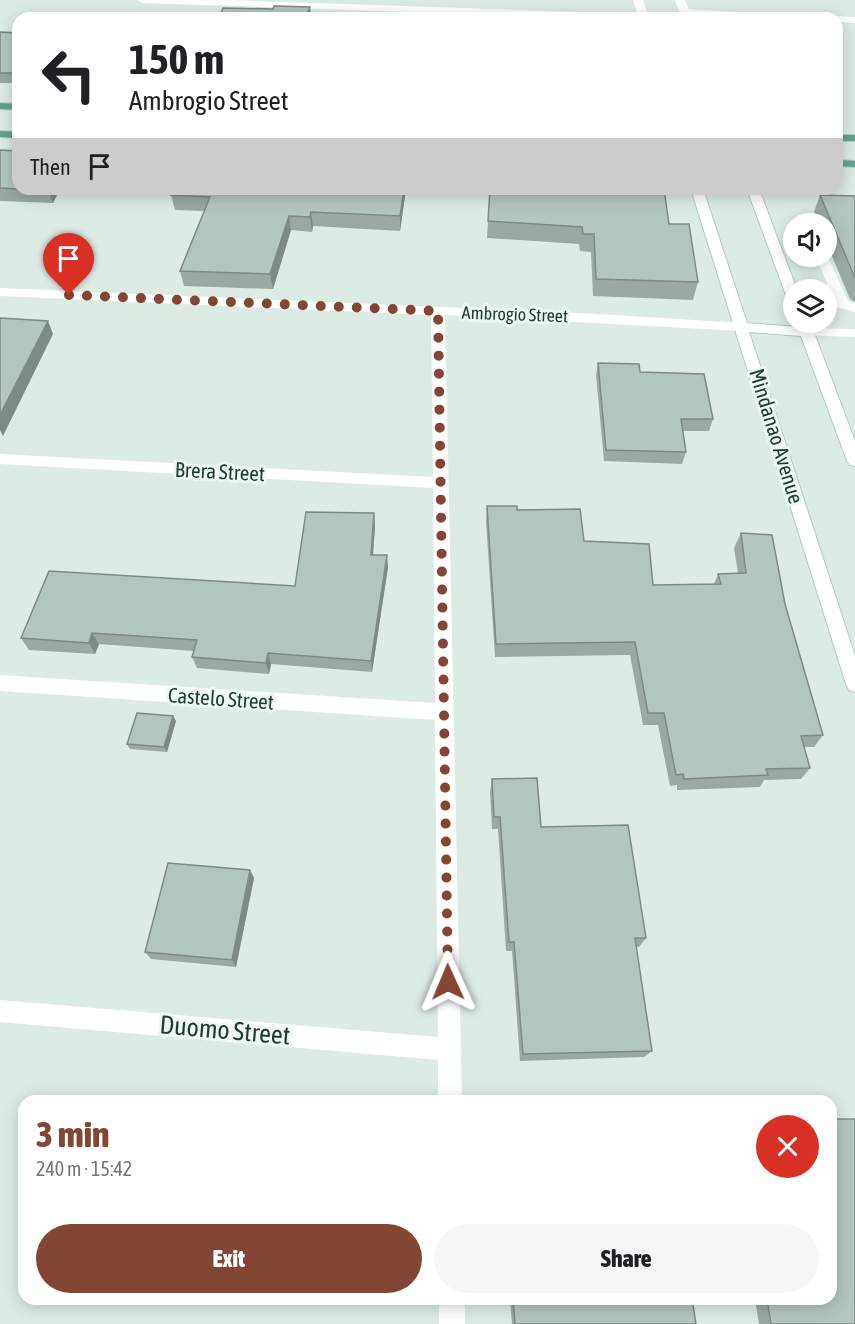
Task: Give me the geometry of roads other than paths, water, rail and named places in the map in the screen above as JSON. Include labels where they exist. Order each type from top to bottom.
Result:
[{"type":"street","points":[[142,0],[427,5],[531,12]]},
{"type":"street","name":"Mindanao Avenue","points":[[699,195],[855,684]]},
{"type":"street","points":[[755,195],[787,279]]},
{"type":"street","points":[[827,267],[843,304],[855,308]]},
{"type":"street","name":"Ambrogio Street","points":[[0,292],[742,327],[783,327]]},
{"type":"street","points":[[438,311],[450,1095]]},
{"type":"street","name":"Ambrogio Street","points":[[837,331],[855,333]]},
{"type":"street","points":[[806,333],[855,461]]},
{"type":"street","name":"Brera Street","points":[[0,459],[439,483]]},
{"type":"street","name":"Castelo Street","points":[[0,683],[443,712]]},
{"type":"street","name":"Duomo Street","points":[[0,1011],[449,1049]]},
{"type":"street","points":[[452,1305],[452,1324]]}]
